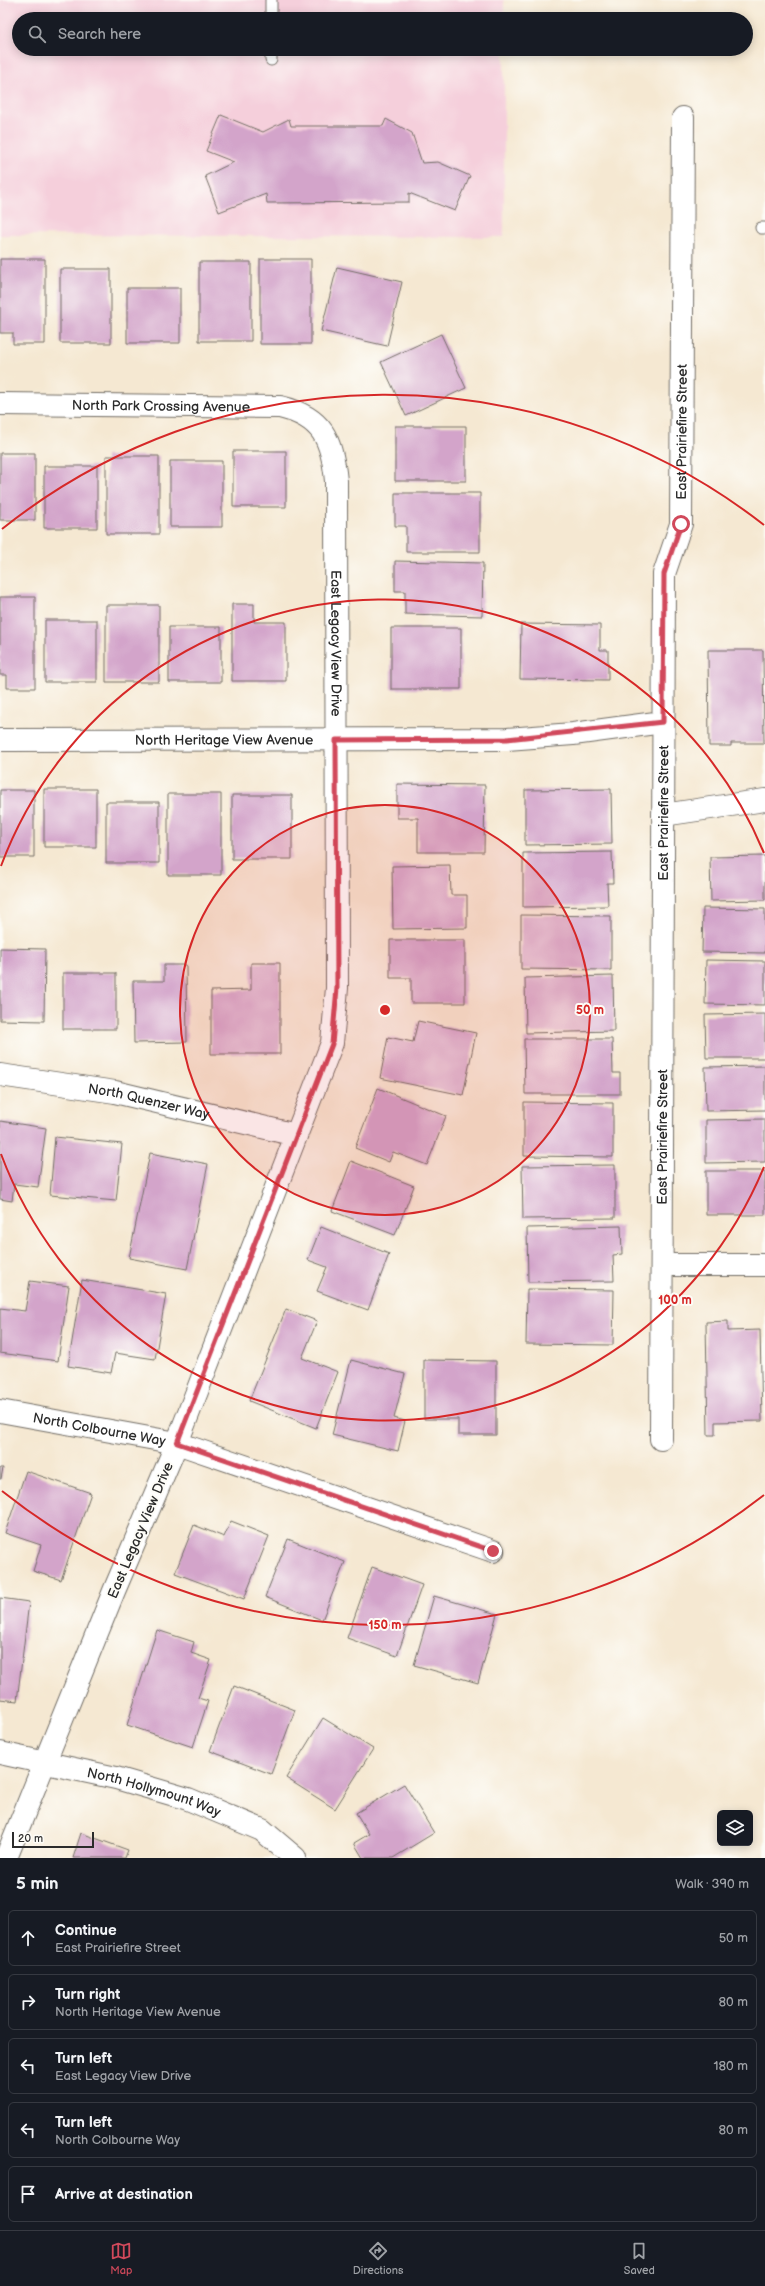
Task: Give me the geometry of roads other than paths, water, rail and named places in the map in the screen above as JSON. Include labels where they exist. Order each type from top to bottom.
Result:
[{"type":"street","name":"East Prairiefire Street","points":[[661,1438],[664,574],[681,524],[683,118]]},
{"type":"street","name":"North Park Crossing Avenue","points":[[0,404],[280,407],[299,411],[318,425]]},
{"type":"street","name":"East Legacy View Drive","points":[[6,1858],[114,1591],[177,1443],[332,1044],[337,988],[336,481],[332,455],[327,441],[318,425]]},
{"type":"street","name":"North Heritage View Avenue","points":[[0,740],[507,739],[663,722]]},
{"type":"street","points":[[663,816],[765,800]]},
{"type":"street","name":"North Quenzer Way","points":[[0,1075],[115,1092],[296,1135]]},
{"type":"street","points":[[662,1265],[765,1265]]},
{"type":"street","name":"North Colbourne Way","points":[[0,1412],[177,1443],[493,1551]]},
{"type":"street","name":"North Hollymount Way","points":[[0,1753],[45,1761],[116,1778],[188,1798],[262,1830],[295,1858]]},
{"type":"lane","points":[[271,0],[271,12]]}]
